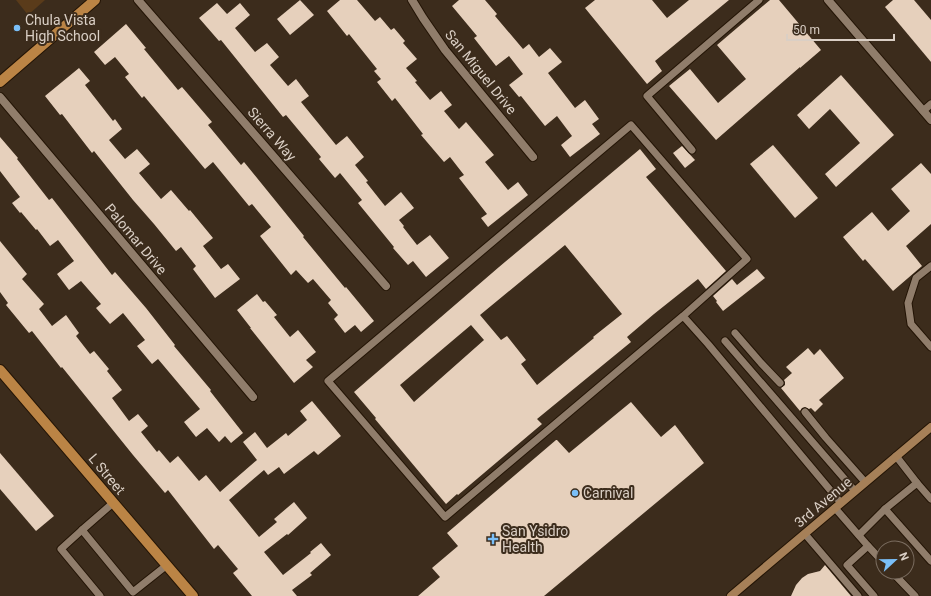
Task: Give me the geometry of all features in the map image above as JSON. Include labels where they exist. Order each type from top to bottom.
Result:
[{"type":"main road","points":[[0,82],[95,0]]},
{"type":"main road","name":"L Street","points":[[0,370],[193,596]]},
{"type":"main road","name":"3rd Avenue","points":[[732,596],[865,482],[931,428]]},
{"type":"street","name":"Sierra Way","points":[[138,0],[386,286]]},
{"type":"street","name":"San Miguel Drive","points":[[412,0],[445,50],[533,157]]},
{"type":"street","points":[[828,0],[931,120]]},
{"type":"street","name":"Palomar Drive","points":[[0,97],[253,397]]},
{"type":"lane","points":[[692,150],[647,96],[759,0]]},
{"type":"lane","points":[[923,110],[931,104]]},
{"type":"lane","points":[[631,125],[747,259],[683,316],[445,517],[328,381],[631,125]]},
{"type":"lane","points":[[931,266],[916,278],[908,303],[911,324],[931,347]]},
{"type":"lane","points":[[683,316],[708,344],[875,553]]},
{"type":"lane","points":[[735,333],[780,382]]},
{"type":"lane","points":[[725,341],[855,492]]},
{"type":"lane","points":[[805,412],[865,482]]},
{"type":"lane","points":[[896,456],[931,499]]},
{"type":"lane","points":[[859,535],[885,509],[917,483]]},
{"type":"lane","points":[[100,596],[61,549],[113,502]]},
{"type":"lane","points":[[885,509],[931,561]]},
{"type":"lane","points":[[82,530],[130,594],[167,566]]},
{"type":"lane","points":[[805,534],[858,596]]},
{"type":"lane","points":[[868,546],[847,565],[874,596]]},
{"type":"lane","points":[[900,580],[915,596]]},
{"type":"shaded area","points":[[16,0],[45,0],[28,15]]},
{"type":"building","points":[[300,0],[314,15],[290,35],[277,19]]},
{"type":"building","points":[[340,0],[357,0],[375,21],[380,17],[391,30],[394,28],[405,41],[403,43],[417,59],[406,68],[417,81],[415,82],[430,100],[441,91],[452,105],[444,111],[459,129],[466,122],[494,155],[485,162],[508,190],[518,182],[528,195],[488,227],[481,218],[487,214],[459,178],[464,175],[450,157],[444,162],[421,135],[423,134],[395,98],[392,101],[377,82],[381,79],[374,71],[377,69],[349,34],[347,36],[327,11]]},
{"type":"building","points":[[459,0],[485,0],[497,14],[495,16],[523,49],[529,44],[539,57],[550,48],[562,62],[548,73],[575,108],[585,100],[599,119],[592,124],[600,134],[570,157],[561,145],[572,136],[557,116],[545,126],[521,96],[519,97],[509,85],[523,74],[509,56],[496,66],[474,38],[477,36],[452,6]]},
{"type":"building","points":[[595,0],[652,0],[667,18],[689,0],[729,0],[655,61],[662,71],[647,84],[585,8]]},
{"type":"building","points":[[770,0],[779,0],[821,50],[716,140],[669,86],[690,69],[718,103],[746,79],[717,45]]},
{"type":"building","points":[[893,0],[914,0],[931,20],[931,62],[885,7]]},
{"type":"building","points":[[217,3],[227,14],[240,3],[250,15],[235,28],[255,52],[267,43],[279,57],[270,65],[288,86],[296,79],[309,96],[301,102],[336,145],[347,136],[364,157],[355,165],[385,206],[401,192],[414,208],[399,220],[417,245],[430,235],[449,258],[426,277],[413,261],[408,265],[358,203],[362,200],[340,173],[335,178],[319,159],[321,157],[286,115],[283,117],[221,40],[219,41],[199,18]]},
{"type":"building","points":[[126,24],[146,48],[144,49],[178,90],[182,87],[212,122],[208,125],[241,165],[244,162],[304,236],[303,237],[374,321],[361,332],[355,325],[345,333],[334,319],[338,315],[328,303],[331,300],[313,279],[308,283],[296,270],[291,275],[260,236],[271,227],[252,204],[249,206],[213,162],[205,169],[144,96],[142,98],[125,77],[129,74],[115,57],[105,65],[94,52]]},
{"type":"building","points":[[79,68],[90,81],[85,85],[113,121],[115,119],[122,129],[109,140],[125,159],[137,149],[150,164],[139,173],[161,199],[171,190],[213,238],[203,246],[221,269],[228,264],[240,279],[215,298],[193,269],[196,266],[181,247],[176,251],[94,151],[92,153],[62,114],[60,115],[45,96]]},
{"type":"building","points":[[841,75],[894,135],[836,187],[825,174],[860,143],[830,109],[809,129],[797,115]]},
{"type":"building","points":[[0,137],[18,158],[17,159],[49,200],[52,198],[112,275],[115,272],[146,308],[175,345],[174,346],[211,390],[210,391],[243,433],[231,443],[225,436],[219,442],[207,428],[196,437],[184,422],[200,409],[158,359],[152,364],[137,346],[145,340],[123,313],[110,324],[96,308],[101,304],[81,281],[69,290],[57,274],[74,261],[58,240],[50,246],[37,229],[36,230],[12,203],[20,197],[0,171]]},
{"type":"building","points":[[773,145],[818,198],[795,218],[750,164]]},
{"type":"building","points":[[682,146],[695,160],[685,168],[673,153]]},
{"type":"building","points":[[640,149],[656,169],[646,177],[726,271],[706,289],[698,279],[654,314],[627,337],[631,342],[537,419],[542,424],[446,504],[354,392],[499,267]],"holes":[[[565,245],[622,314],[537,385],[521,364],[526,360],[507,336],[501,340],[480,315]],[[471,325],[484,340],[414,402],[400,385]]]},
{"type":"building","points":[[921,163],[931,174],[931,224],[906,246],[922,266],[893,291],[865,259],[863,261],[843,237],[872,212],[888,231],[910,211],[891,189]]},
{"type":"building","points":[[0,241],[27,274],[22,279],[44,304],[39,309],[52,326],[66,315],[79,333],[76,336],[90,354],[94,351],[109,369],[107,371],[122,390],[112,398],[129,421],[138,414],[148,426],[141,432],[157,452],[159,450],[170,463],[178,456],[199,481],[206,475],[220,492],[257,460],[243,442],[255,432],[267,448],[286,433],[288,436],[307,420],[300,411],[312,401],[341,436],[318,455],[314,451],[284,474],[279,467],[268,475],[264,470],[229,500],[259,537],[277,522],[274,519],[294,502],[307,518],[288,535],[287,534],[264,552],[283,575],[311,553],[310,552],[321,543],[331,555],[310,573],[312,575],[292,590],[297,596],[252,596],[233,573],[238,569],[218,545],[214,549],[168,490],[165,493],[32,331],[29,333],[6,305],[8,303],[0,292]]},
{"type":"building","points":[[757,269],[765,278],[723,311],[713,296],[732,279],[737,285]]},
{"type":"building","points":[[257,294],[277,315],[274,317],[290,337],[298,330],[316,352],[306,360],[313,367],[294,383],[237,310]]},
{"type":"building","points":[[808,348],[814,355],[820,349],[844,378],[819,400],[823,404],[815,412],[811,408],[809,409],[805,407],[800,411],[781,388],[785,385],[784,380],[792,373],[786,367]]},
{"type":"building","points":[[631,402],[661,437],[675,425],[704,463],[544,596],[418,596],[440,577],[432,568],[458,546],[447,533],[556,440],[569,453]]},
{"type":"building","points":[[0,453],[54,516],[36,531],[0,489]]},
{"type":"building","points":[[825,565],[851,596],[791,596],[796,585],[802,578],[808,574],[820,571]]},
{"type":"place","name":"Chula Vista High School","points":[[17,28]]},
{"type":"place","name":"Carnival","points":[[575,493]]},
{"type":"place","name":"San Ysidro Health","points":[[493,539]]}]
